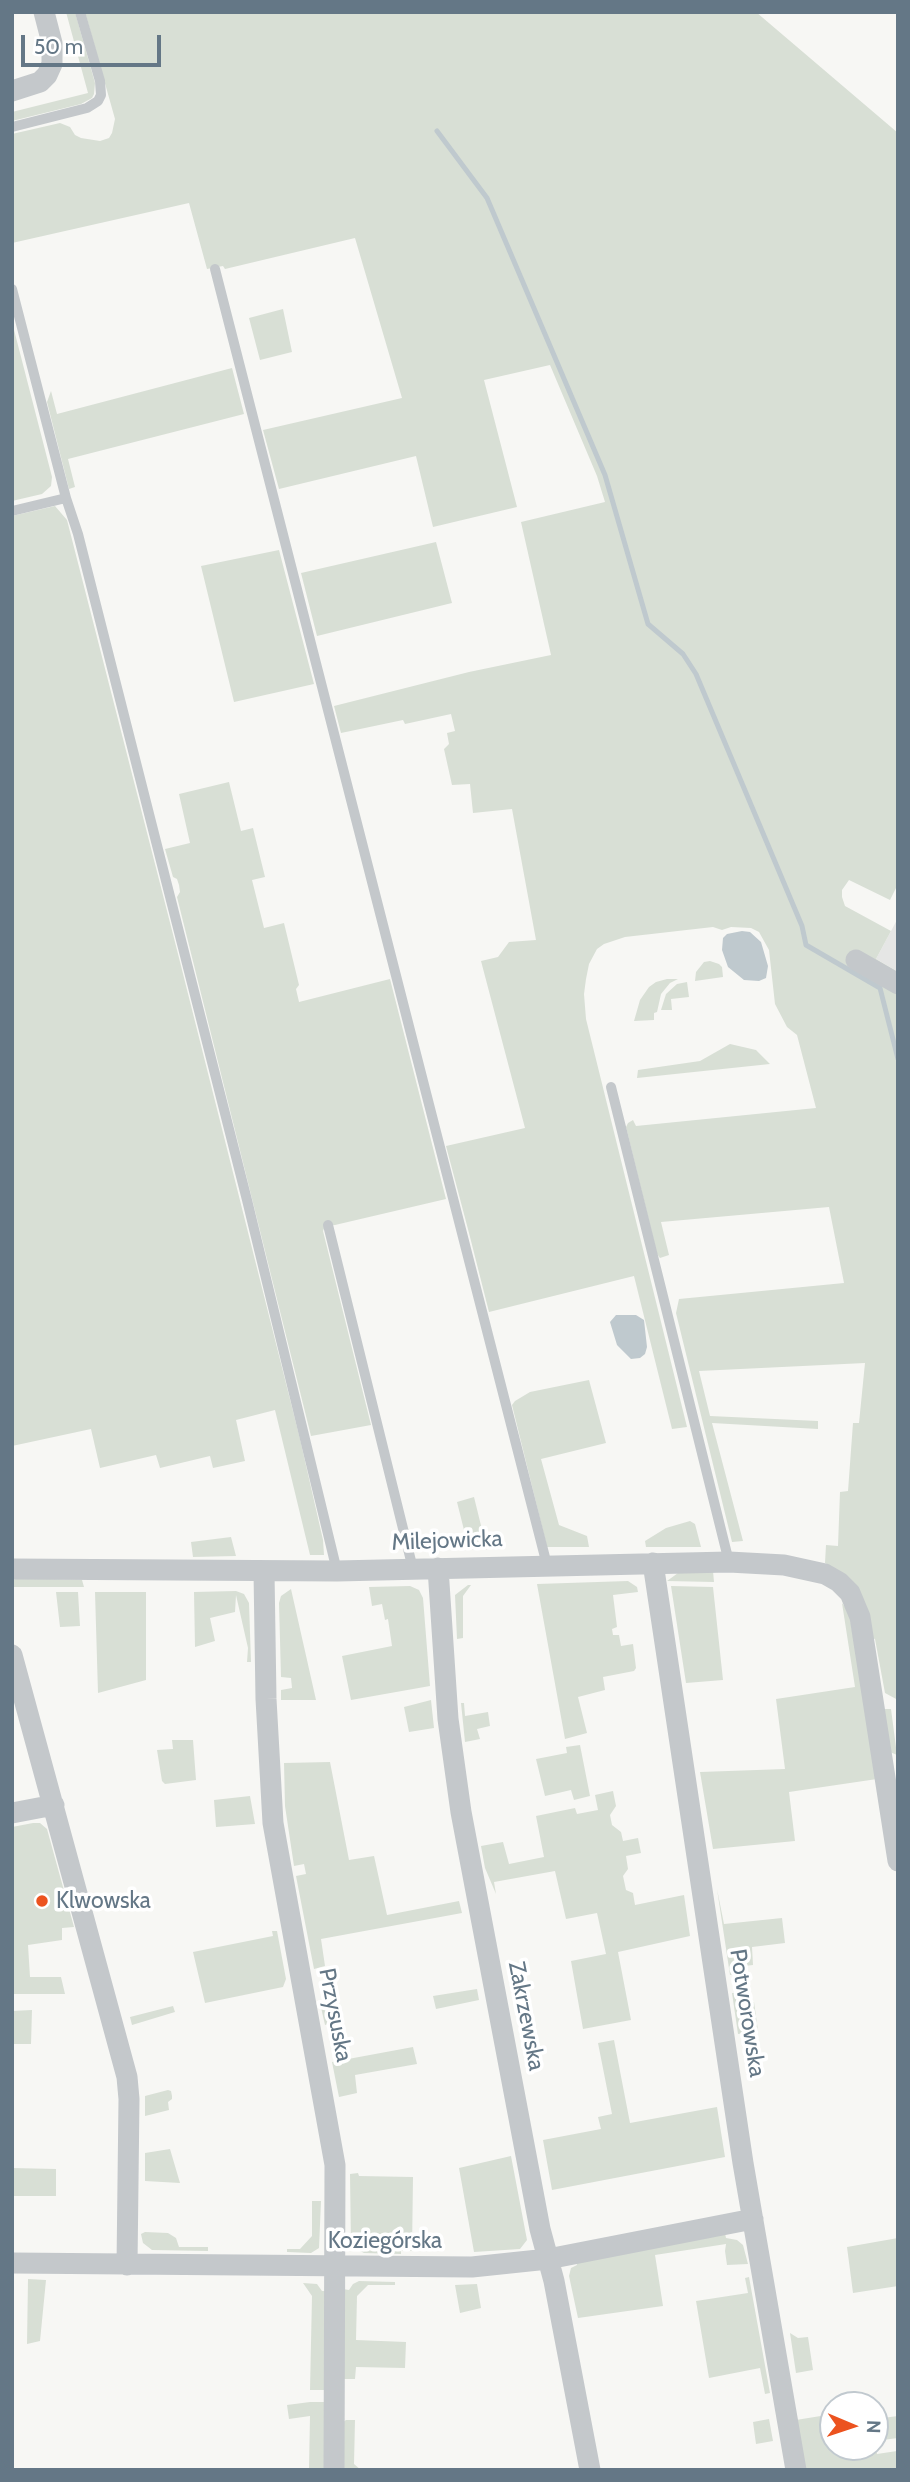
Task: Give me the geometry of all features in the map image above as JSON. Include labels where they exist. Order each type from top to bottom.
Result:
[{"type":"street","points":[[12,91],[40,82],[52,64],[52,43],[44,12]]},
{"type":"street","points":[[856,960],[898,985]]},
{"type":"street","name":"Milejowicka","points":[[12,1569],[264,1572],[729,1562],[784,1565],[825,1574],[839,1581],[850,1593],[860,1617],[898,1861]]},
{"type":"street","name":"Potworowska","points":[[653,1563],[753,2219],[796,2470]]},
{"type":"street","name":"Zakrzewska","points":[[438,1568],[448,1719],[455,1775],[535,2202],[590,2470]]},
{"type":"street","name":"Przysuska","points":[[264,1572],[267,1724],[273,1823],[332,2137],[336,2182],[334,2470]]},
{"type":"street","points":[[12,1655],[127,2077],[127,2265]]},
{"type":"street","points":[[12,1813],[54,1805]]},
{"type":"street","name":"Koziegórska","points":[[12,2263],[472,2267],[548,2259],[753,2219]]},
{"type":"lane","points":[[12,127],[87,108],[98,101],[101,88],[80,12]]},
{"type":"lane","points":[[215,269],[547,1565]]},
{"type":"lane","points":[[12,289],[81,547],[247,1200],[337,1571]]},
{"type":"lane","points":[[12,511],[66,498]]},
{"type":"lane","points":[[611,1087],[729,1562]]},
{"type":"lane","points":[[328,1226],[413,1569]]},
{"type":"shaded area","points":[[66,12],[75,12],[95,83],[94,94],[81,104],[12,121],[12,112],[88,93]]},
{"type":"shaded area","points":[[85,12],[756,12],[898,133],[898,884],[890,900],[849,880],[842,890],[842,897],[845,906],[891,931],[876,959],[898,972],[898,978],[851,951],[846,958],[898,991],[898,1700],[885,1693],[875,1639],[871,1638],[837,1570],[825,1563],[826,1545],[838,1546],[840,1492],[848,1491],[853,1423],[859,1423],[865,1363],[699,1371],[710,1416],[818,1421],[818,1429],[712,1423],[743,1541],[732,1542],[676,1313],[679,1299],[844,1283],[829,1207],[661,1222],[669,1255],[660,1258],[626,1127],[633,1120],[636,1126],[816,1108],[797,1035],[787,1027],[775,1004],[769,950],[759,932],[751,928],[731,927],[722,930],[713,927],[625,937],[597,949],[589,964],[586,979],[586,1019],[687,1427],[672,1429],[634,1276],[489,1312],[446,1146],[525,1128],[481,961],[498,957],[509,942],[536,940],[512,809],[473,813],[470,784],[452,785],[444,749],[449,744],[447,733],[455,731],[451,714],[405,724],[403,720],[341,733],[334,706],[469,672],[551,655],[521,522],[605,502],[597,476],[550,365],[484,380],[517,507],[433,527],[416,456],[279,489],[263,430],[402,398],[355,238],[225,269],[223,266],[207,269],[189,203],[12,243],[12,134],[60,123],[70,127],[75,135],[81,138],[100,141],[109,138],[112,133],[115,119]]},
{"type":"shaded area","points":[[283,309],[292,352],[260,360],[249,318]]},
{"type":"shaded area","points":[[12,322],[52,477],[51,486],[42,494],[12,501]]},
{"type":"shaded area","points":[[232,368],[244,414],[68,459],[75,487],[69,489],[47,402],[51,391],[57,414]]},
{"type":"shaded area","points":[[55,506],[67,520],[300,1439],[324,1555],[310,1555],[275,1410],[236,1420],[245,1461],[213,1468],[210,1456],[160,1468],[156,1455],[100,1468],[91,1429],[12,1446],[12,516]]},
{"type":"shaded area","points":[[436,542],[452,603],[317,636],[301,573]]},
{"type":"shaded area","points":[[279,550],[314,684],[234,702],[201,566]]},
{"type":"shaded area","points":[[229,782],[241,831],[253,828],[265,877],[252,880],[264,928],[284,923],[299,985],[296,989],[299,1002],[390,979],[446,1199],[325,1226],[323,1231],[371,1425],[311,1436],[177,897],[180,892],[179,885],[173,877],[165,849],[190,843],[179,794]]},
{"type":"shaded area","points":[[898,918],[898,972],[876,959]]},
{"type":"shaded area","points":[[750,932],[761,942],[768,966],[766,978],[759,981],[744,980],[728,967],[722,950],[723,938],[727,934]]},
{"type":"shaded area","points":[[704,962],[719,964],[723,977],[695,981],[696,972]]},
{"type":"shaded area","points":[[667,979],[678,979],[670,983],[661,994],[654,1020],[634,1021],[640,1000],[649,987]]},
{"type":"shaded area","points":[[687,982],[689,997],[671,999],[672,1010],[661,1010],[666,994],[677,984]]},
{"type":"shaded area","points":[[730,1044],[756,1050],[770,1064],[637,1078],[638,1070],[700,1061]]},
{"type":"shaded area","points":[[616,1315],[636,1315],[644,1320],[647,1347],[640,1358],[631,1359],[617,1345],[610,1322]]},
{"type":"shaded area","points":[[589,1380],[606,1443],[541,1459],[559,1525],[587,1536],[589,1547],[547,1547],[512,1405],[530,1392]]},
{"type":"shaded area","points":[[474,1497],[487,1550],[469,1550],[457,1502]]},
{"type":"shaded area","points":[[690,1521],[695,1524],[701,1547],[646,1547],[645,1541],[666,1528]]},
{"type":"shaded area","points":[[231,1537],[236,1556],[193,1557],[191,1542]]},
{"type":"shaded area","points":[[713,1571],[714,1582],[667,1581],[678,1573]]},
{"type":"shaded area","points":[[12,1580],[82,1580],[84,1587],[12,1587]]},
{"type":"shaded area","points":[[628,1581],[637,1587],[638,1592],[613,1595],[617,1627],[612,1629],[613,1635],[619,1635],[621,1646],[633,1644],[636,1668],[634,1671],[603,1677],[605,1690],[578,1697],[587,1733],[565,1739],[537,1584]]},
{"type":"shaded area","points":[[471,1585],[463,1596],[463,1638],[457,1639],[455,1595]]},
{"type":"shaded area","points":[[410,1586],[419,1590],[423,1598],[430,1686],[351,1700],[342,1656],[392,1646],[388,1619],[385,1620],[382,1604],[372,1606],[369,1587]]},
{"type":"shaded area","points":[[671,1586],[713,1587],[723,1680],[686,1683]]},
{"type":"shaded area","points":[[291,1589],[316,1700],[281,1700],[281,1690],[292,1688],[291,1678],[281,1677],[279,1603],[281,1596]]},
{"type":"shaded area","points":[[236,1591],[244,1594],[249,1603],[251,1662],[247,1662],[248,1648],[236,1595],[235,1612],[210,1618],[215,1641],[195,1647],[194,1592]]},
{"type":"shaded area","points":[[56,1592],[78,1592],[80,1626],[60,1627]]},
{"type":"shaded area","points":[[95,1592],[146,1592],[146,1680],[98,1693]]},
{"type":"shaded area","points":[[842,1603],[849,1612],[877,1779],[789,1792],[795,1841],[713,1849],[700,1772],[785,1769],[776,1699],[855,1687]]},
{"type":"shaded area","points":[[431,1700],[434,1728],[409,1732],[404,1707]]},
{"type":"shaded area","points":[[461,1703],[464,1703],[465,1716],[488,1712],[490,1726],[477,1729],[480,1739],[465,1742]]},
{"type":"shaded area","points":[[884,1709],[891,1709],[897,1755],[890,1752]]},
{"type":"shaded area","points":[[172,1740],[193,1740],[196,1780],[165,1784],[162,1781],[157,1750],[173,1749]]},
{"type":"shaded area","points":[[580,1745],[590,1796],[574,1800],[571,1790],[545,1796],[536,1759],[567,1753],[566,1747]]},
{"type":"shaded area","points":[[330,1762],[349,1860],[374,1856],[387,1915],[459,1901],[462,1913],[321,1939],[325,1966],[314,1969],[296,1876],[306,1874],[304,1864],[294,1866],[285,1806],[284,1763]]},
{"type":"shaded area","points":[[613,1791],[616,1806],[610,1815],[612,1825],[621,1832],[623,1841],[638,1838],[641,1853],[626,1856],[628,1869],[623,1876],[626,1890],[633,1893],[635,1905],[684,1895],[690,1936],[618,1952],[631,2020],[583,2029],[571,1961],[606,1954],[597,1913],[566,1919],[555,1871],[494,1882],[496,1894],[485,1868],[481,1846],[503,1842],[509,1864],[544,1857],[536,1816],[575,1808],[577,1814],[598,1810],[595,1795]]},
{"type":"shaded area","points":[[250,1796],[255,1824],[216,1827],[214,1800]]},
{"type":"shaded area","points":[[40,1823],[47,1829],[74,1927],[62,1928],[62,1940],[28,1945],[30,1977],[61,1977],[65,1994],[12,1994],[12,1827]]},
{"type":"shaded area","points":[[717,1889],[724,1924],[782,1918],[785,1943],[752,1947],[753,1965],[744,1966],[744,1973],[730,1975]]},
{"type":"shaded area","points":[[272,1931],[277,1931],[286,1979],[283,1987],[205,2003],[193,1952],[273,1936]]},
{"type":"shaded area","points":[[477,1989],[479,2000],[436,2009],[433,1996]]},
{"type":"shaded area","points":[[732,1993],[735,1993],[737,2005],[754,2002],[758,2031],[738,2034]]},
{"type":"shaded area","points":[[332,2001],[336,2022],[325,2025],[320,2003]]},
{"type":"shaded area","points":[[173,2006],[175,2012],[132,2025],[130,2017]]},
{"type":"shaded area","points":[[32,2010],[31,2044],[12,2044],[12,2011]]},
{"type":"shaded area","points":[[614,2040],[630,2123],[717,2107],[725,2157],[552,2190],[543,2140],[601,2129],[598,2117],[612,2114],[598,2043]]},
{"type":"shaded area","points":[[413,2047],[417,2064],[355,2075],[357,2093],[339,2097],[332,2062]]},
{"type":"shaded area","points":[[168,2090],[172,2096],[168,2102],[169,2110],[145,2116],[145,2096]]},
{"type":"shaded area","points":[[170,2149],[180,2183],[145,2181],[145,2153]]},
{"type":"shaded area","points":[[511,2156],[527,2240],[520,2249],[474,2252],[459,2168]]},
{"type":"shaded area","points":[[12,2168],[56,2169],[56,2196],[12,2196]]},
{"type":"shaded area","points":[[358,2173],[359,2176],[413,2177],[412,2251],[401,2251],[401,2254],[364,2253],[351,2246],[350,2174]]},
{"type":"shaded area","points":[[312,2201],[321,2201],[319,2248],[311,2253],[287,2252],[287,2249],[300,2249],[312,2236]]},
{"type":"shaded area","points":[[168,2233],[176,2238],[179,2247],[208,2247],[208,2251],[152,2250],[143,2243],[141,2234]]},
{"type":"shaded area","points":[[725,2233],[726,2238],[737,2240],[743,2245],[748,2264],[727,2265],[726,2244],[655,2255],[663,2306],[578,2318],[569,2276],[571,2268],[577,2265],[576,2261]]},
{"type":"shaded area","points":[[898,2238],[898,2286],[853,2293],[847,2247]]},
{"type":"shaded area","points":[[749,2277],[770,2393],[765,2394],[760,2368],[709,2378],[696,2301],[748,2293],[745,2278]]},
{"type":"shaded area","points":[[28,2279],[46,2280],[40,2341],[27,2344]]},
{"type":"shaded area","points":[[359,2281],[395,2282],[395,2285],[368,2285],[357,2296],[356,2340],[406,2342],[405,2368],[356,2367],[355,2379],[343,2379],[343,2289],[349,2290]]},
{"type":"shaded area","points":[[303,2283],[317,2284],[322,2291],[328,2291],[327,2390],[310,2390],[312,2296]]},
{"type":"shaded area","points":[[477,2284],[481,2308],[460,2313],[455,2285]]},
{"type":"shaded area","points":[[790,2333],[798,2338],[808,2337],[813,2370],[796,2373]]},
{"type":"shaded area","points":[[327,2402],[327,2470],[309,2470],[310,2416],[289,2419],[287,2405]]},
{"type":"shaded area","points":[[819,2416],[819,2461],[889,2461],[889,2452],[897,2451],[898,2470],[805,2470],[796,2420]]},
{"type":"shaded area","points":[[898,2416],[898,2438],[889,2439],[889,2417]]},
{"type":"shaded area","points":[[769,2419],[773,2441],[756,2444],[753,2422]]},
{"type":"shaded area","points":[[355,2420],[354,2464],[361,2470],[344,2470],[343,2422]]},
{"type":"waterway","points":[[437,131],[487,198],[605,475],[648,624],[683,654],[696,674],[802,926],[806,945],[880,988],[898,1059]]},
{"type":"place","name":"Klwowska","points":[[42,1901]]}]
